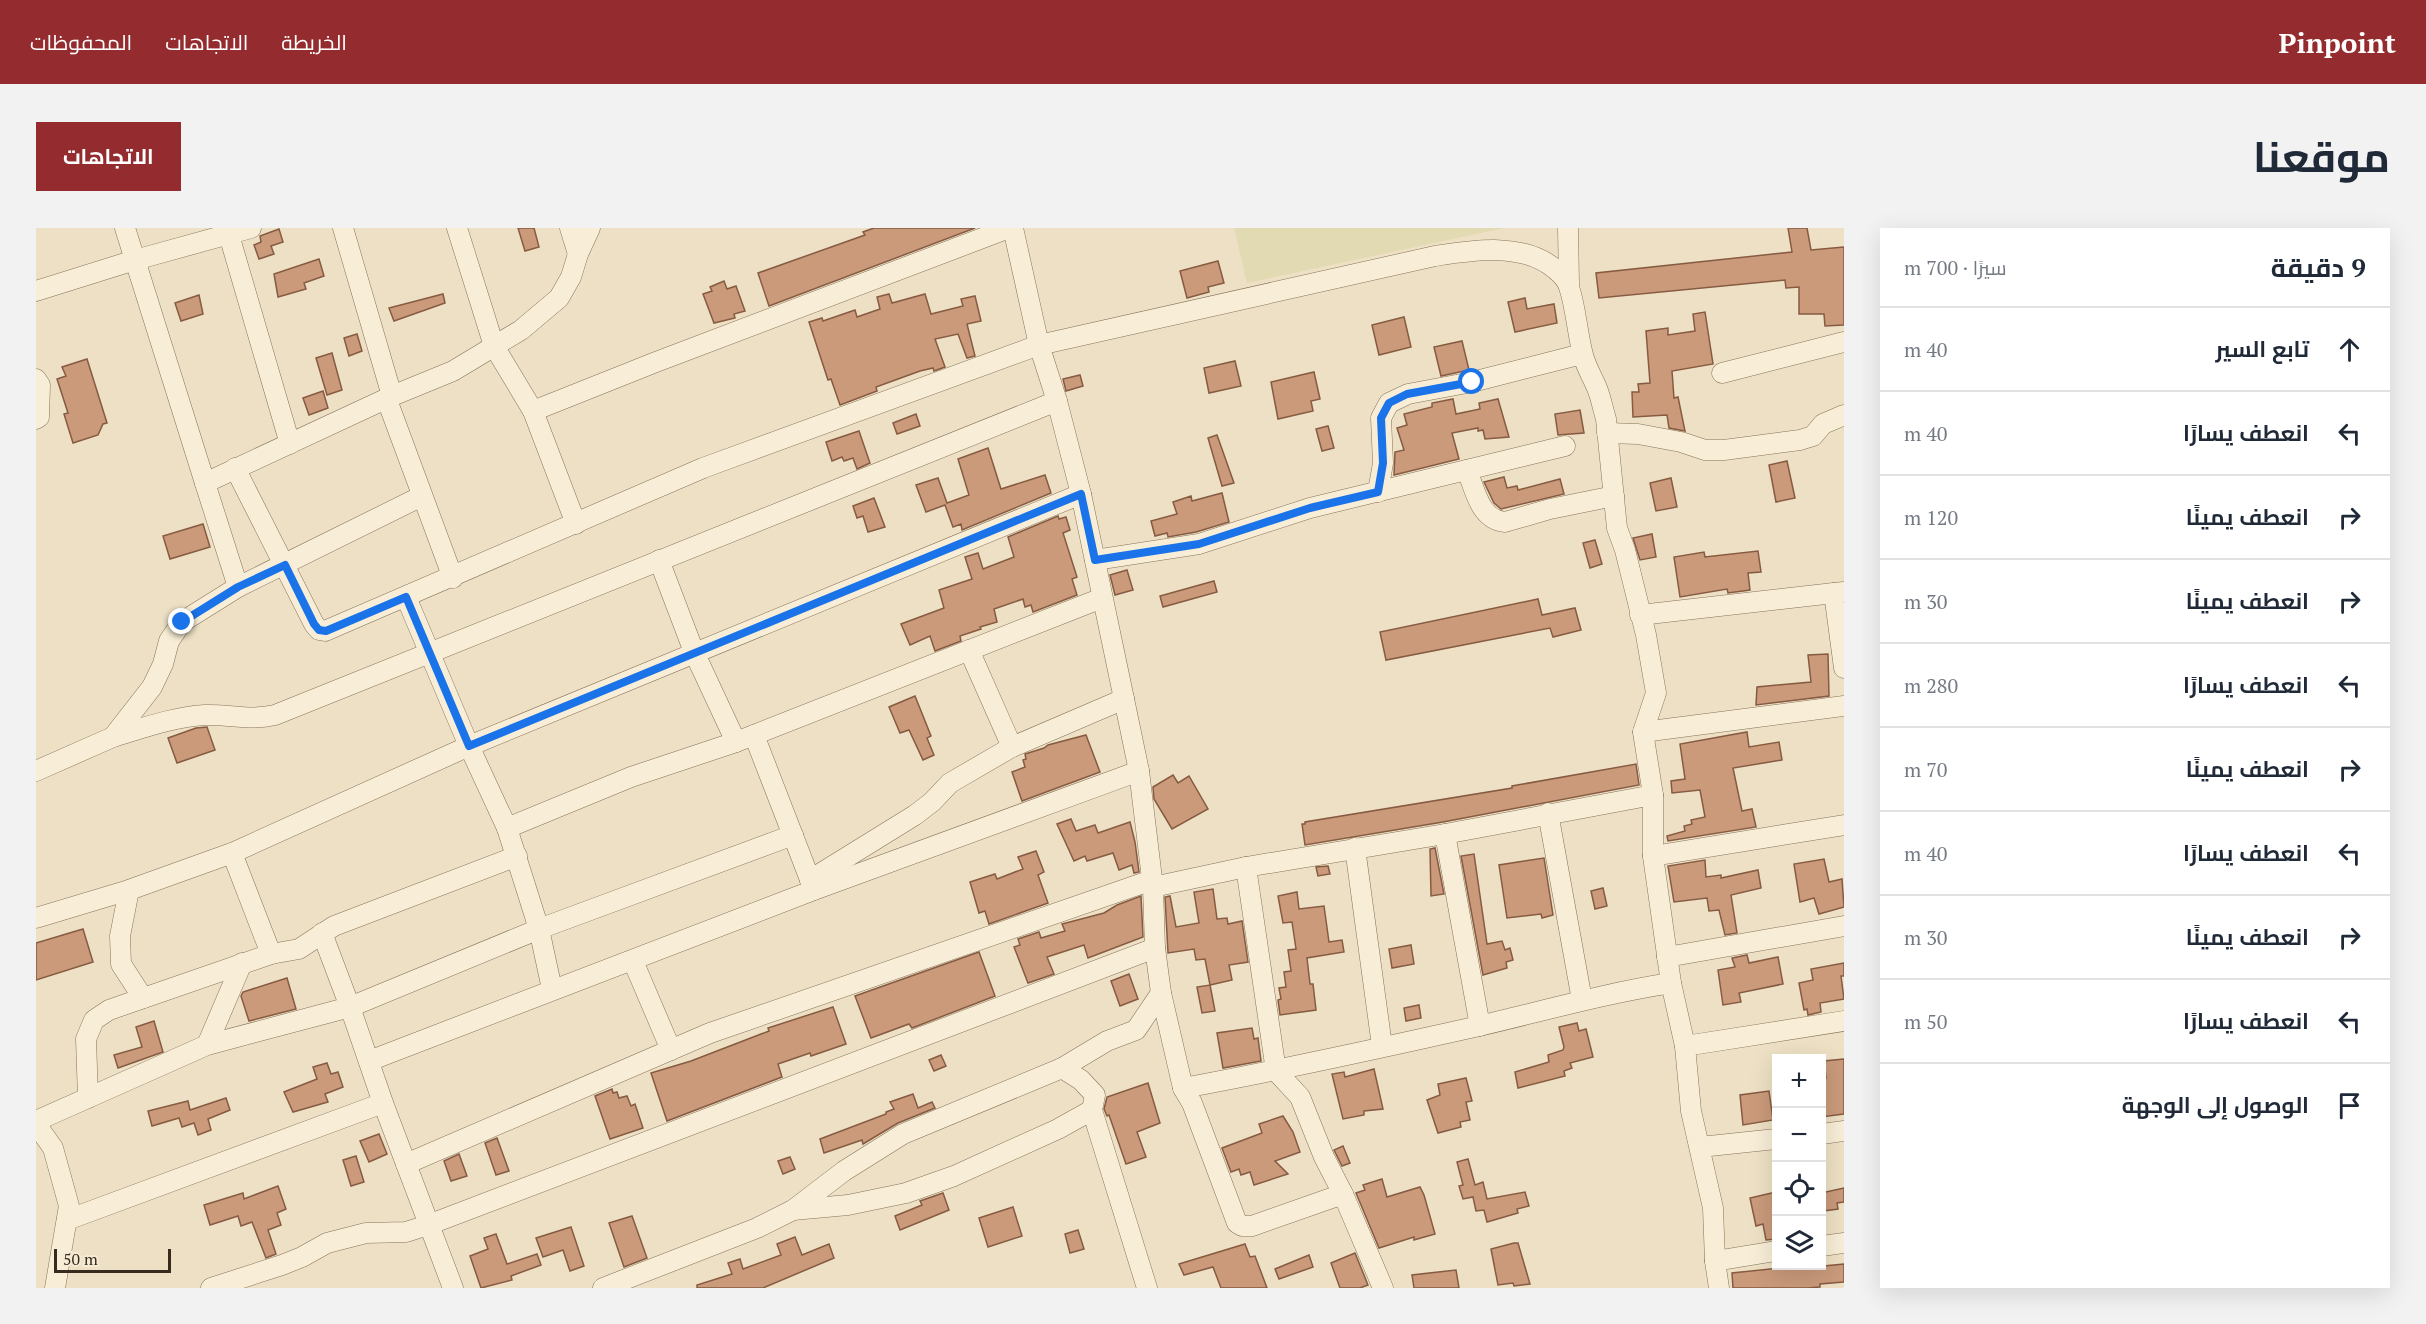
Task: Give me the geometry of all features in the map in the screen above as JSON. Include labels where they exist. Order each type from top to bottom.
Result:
[{"type":"street","points":[[125,228],[238,587]]},
{"type":"street","points":[[36,291],[135,260],[251,228]]},
{"type":"street","points":[[343,228],[390,398],[422,496],[453,578]]},
{"type":"street","points":[[457,228],[494,346],[533,411],[576,524]]},
{"type":"street","points":[[570,228],[578,254]]},
{"type":"street","points":[[205,483],[453,371],[521,330],[559,298],[571,277],[590,228]]},
{"type":"street","points":[[533,411],[1011,228],[1039,345],[1057,401],[1081,494],[1139,771],[1152,883],[1155,948],[1161,993],[1183,1088],[1192,1103],[1237,1223],[1242,1226],[1252,1226],[1343,1194]]},
{"type":"street","points":[[1568,228],[1569,284],[1582,354],[1587,371],[1602,402],[1617,528],[1625,550],[1656,693],[1643,732],[1653,795],[1653,856],[1671,983],[1685,1046],[1691,1111],[1713,1208],[1715,1261],[1719,1288]]},
{"type":"street","points":[[229,235],[290,444]]},
{"type":"street","points":[[235,468],[314,624],[319,630],[326,631],[704,468],[1039,345],[1435,256],[1478,250],[1509,252],[1544,260],[1569,284]]},
{"type":"street","points":[[1722,373],[1844,342]]},
{"type":"street","points":[[1378,492],[1383,463],[1381,418],[1389,403],[1407,394],[1472,382],[1582,354]]},
{"type":"street","points":[[36,379],[40,385],[39,417],[36,419]]},
{"type":"street","points":[[36,771],[113,737],[186,717],[206,715],[254,719],[275,715],[1057,401]]},
{"type":"street","points":[[1607,433],[1638,434],[1681,442],[1705,450],[1724,450],[1800,440],[1813,435],[1823,424],[1844,415]]},
{"type":"street","points":[[1095,560],[1199,544],[1310,508],[1565,446]]},
{"type":"street","points":[[1467,470],[1481,507],[1490,518],[1497,521],[1505,522],[1550,509],[1614,496]]},
{"type":"street","points":[[36,918],[129,890],[232,853],[469,746],[1081,494]]},
{"type":"street","points":[[113,737],[152,687],[163,664],[169,641],[182,622],[238,587],[422,496]]},
{"type":"street","points":[[659,560],[694,652],[745,738],[793,835],[812,885]]},
{"type":"street","points":[[1640,615],[1839,593],[1844,668]]},
{"type":"street","points":[[406,597],[469,746],[507,828],[539,929],[552,989]]},
{"type":"street","points":[[507,828],[631,777],[745,738],[1102,598]]},
{"type":"street","points":[[969,650],[1012,747]]},
{"type":"street","points":[[812,885],[915,815],[932,802],[950,783],[1012,747],[1124,699]]},
{"type":"street","points":[[1643,732],[1844,706]]},
{"type":"street","points":[[369,1061],[552,989],[633,961],[812,885],[1139,771]]},
{"type":"street","points":[[406,1164],[710,1033],[1152,883],[1445,834],[1653,795]]},
{"type":"street","points":[[1548,813],[1582,1000]]},
{"type":"street","points":[[1653,856],[1844,825]]},
{"type":"street","points":[[1445,834],[1480,1026]]},
{"type":"street","points":[[54,1288],[69,1206],[53,1148],[36,1122],[207,1045],[350,1007],[539,929],[793,835]]},
{"type":"street","points":[[1355,848],[1382,1046]]},
{"type":"street","points":[[232,853],[271,954]]},
{"type":"street","points":[[88,1098],[86,1039],[94,1020],[109,1010],[242,963],[271,954],[299,949],[334,926],[517,856]]},
{"type":"street","points":[[1246,867],[1276,1071],[1300,1097],[1324,1157],[1343,1194],[1383,1288]]},
{"type":"street","points":[[129,890],[120,936],[121,964],[143,998]]},
{"type":"street","points":[[1667,957],[1844,926]]},
{"type":"street","points":[[322,933],[382,1103],[453,1288]]},
{"type":"street","points":[[212,1288],[292,1261],[327,1243],[366,1233],[406,1232],[428,1225],[1155,948]]},
{"type":"street","points":[[633,961],[671,1050]]},
{"type":"street","points":[[207,1045],[242,963]]},
{"type":"street","points":[[1183,1088],[1276,1071],[1480,1026],[1615,992],[1671,983]]},
{"type":"street","points":[[603,1288],[757,1228],[793,1210],[844,1172],[903,1134],[1062,1068],[1107,1041],[1136,1030],[1161,993]]},
{"type":"street","points":[[1685,1046],[1844,1021]]},
{"type":"street","points":[[1062,1068],[1081,1080],[1095,1095],[1092,1110],[1147,1288]]},
{"type":"street","points":[[67,1220],[382,1103]]},
{"type":"street","points":[[793,1210],[848,1205],[906,1193],[954,1176],[1058,1129],[1092,1110]]},
{"type":"street","points":[[1826,1133],[1844,1131]]},
{"type":"street","points":[[1700,1147],[1772,1139]]},
{"type":"street","points":[[1826,1245],[1844,1243]]},
{"type":"street","points":[[1715,1261],[1772,1252]]},
{"type":"shaded area","points":[[1234,228],[1504,228],[1247,283]]},
{"type":"building","points":[[518,228],[534,228],[539,247],[525,251]]},
{"type":"building","points":[[874,228],[975,228],[769,306],[758,273],[865,235],[863,232]]},
{"type":"building","points":[[1788,228],[1807,228],[1811,250],[1844,247],[1844,325],[1825,326],[1824,314],[1799,314],[1799,287],[1786,288],[1785,280],[1599,298],[1596,273],[1792,252]]},
{"type":"building","points":[[279,229],[283,242],[271,246],[274,254],[259,259],[254,245],[261,242],[260,236]]},
{"type":"building","points":[[319,259],[324,276],[304,283],[306,289],[278,297],[274,274]]},
{"type":"building","points":[[1218,261],[1224,283],[1208,287],[1209,292],[1187,298],[1180,271]]},
{"type":"building","points":[[724,281],[727,289],[736,286],[745,311],[734,314],[735,318],[714,323],[703,294],[712,291],[710,287]]},
{"type":"building","points":[[443,294],[445,303],[394,321],[389,308]]},
{"type":"building","points":[[889,294],[892,303],[925,294],[931,314],[963,306],[961,299],[975,296],[981,321],[967,324],[975,356],[967,358],[958,334],[935,339],[945,367],[934,371],[933,368],[920,371],[876,387],[877,391],[840,405],[831,379],[828,380],[809,322],[822,318],[823,321],[855,310],[857,317],[880,309],[877,297]]},
{"type":"building","points":[[199,295],[203,314],[181,321],[175,303]]},
{"type":"building","points":[[1525,298],[1527,309],[1554,304],[1557,323],[1515,332],[1508,302]]},
{"type":"building","points":[[1705,312],[1713,364],[1672,371],[1674,398],[1678,397],[1685,431],[1669,428],[1667,415],[1633,417],[1632,392],[1639,392],[1638,384],[1650,383],[1646,331],[1668,328],[1668,335],[1695,331],[1693,314]]},
{"type":"building","points":[[1404,317],[1411,347],[1379,355],[1372,325]]},
{"type":"building","points":[[357,334],[362,351],[349,356],[344,338]]},
{"type":"building","points":[[1462,341],[1469,370],[1441,376],[1434,347]]},
{"type":"building","points":[[332,353],[342,390],[327,395],[316,358]]},
{"type":"building","points":[[87,359],[107,423],[103,424],[98,435],[73,443],[64,414],[68,413],[57,379],[66,376],[62,367]]},
{"type":"building","points":[[1235,361],[1241,386],[1209,393],[1204,368]]},
{"type":"building","points":[[1314,372],[1320,399],[1311,401],[1313,411],[1278,419],[1271,382]]},
{"type":"building","points":[[1080,375],[1083,386],[1066,391],[1063,379]]},
{"type":"building","points":[[323,391],[328,408],[309,415],[303,398]]},
{"type":"building","points":[[1453,399],[1456,414],[1480,409],[1479,403],[1498,399],[1509,437],[1485,439],[1483,430],[1478,431],[1478,428],[1452,433],[1459,459],[1394,475],[1395,452],[1404,450],[1397,428],[1407,425],[1404,414],[1432,407],[1432,403]]},
{"type":"building","points":[[1580,410],[1584,433],[1558,435],[1555,414]]},
{"type":"building","points":[[916,414],[920,426],[897,434],[893,423]]},
{"type":"building","points":[[1328,426],[1334,448],[1322,451],[1316,429]]},
{"type":"building","points":[[859,431],[870,463],[857,469],[853,458],[844,461],[842,457],[832,461],[826,442]]},
{"type":"building","points":[[1217,435],[1234,483],[1222,486],[1208,438]]},
{"type":"building","points":[[988,448],[1001,489],[1045,475],[1051,493],[962,530],[961,524],[953,527],[945,505],[926,512],[916,485],[938,478],[947,503],[969,495],[958,459]]},
{"type":"building","points":[[1787,461],[1795,498],[1776,502],[1769,465]]},
{"type":"building","points":[[1504,477],[1507,488],[1517,486],[1518,490],[1560,479],[1564,494],[1501,509],[1494,503],[1484,482]]},
{"type":"building","points":[[1671,478],[1677,507],[1656,511],[1650,483]]},
{"type":"building","points":[[1222,493],[1229,522],[1196,532],[1168,537],[1167,533],[1155,536],[1151,521],[1177,514],[1173,502],[1191,496],[1192,501]]},
{"type":"building","points":[[874,498],[885,527],[868,532],[863,516],[857,518],[853,506]]},
{"type":"building","points":[[1058,516],[1059,519],[1066,517],[1070,530],[1063,533],[1077,577],[1072,579],[1077,595],[1033,612],[1031,605],[1025,607],[1023,599],[994,609],[997,622],[960,636],[961,641],[935,651],[930,636],[910,645],[901,624],[944,608],[939,590],[972,579],[965,557],[978,553],[983,569],[1014,557],[1008,537]]},
{"type":"building","points":[[203,524],[210,547],[170,559],[163,536]]},
{"type":"building","points":[[1652,534],[1656,557],[1640,560],[1633,538]]},
{"type":"building","points":[[1595,540],[1602,564],[1590,568],[1583,543]]},
{"type":"building","points":[[1758,551],[1761,572],[1748,573],[1750,590],[1728,593],[1727,589],[1680,597],[1674,557],[1704,552],[1705,557]]},
{"type":"building","points":[[1127,570],[1133,590],[1115,595],[1110,575]]},
{"type":"building","points":[[1214,581],[1217,592],[1163,607],[1160,596]]},
{"type":"building","points":[[1538,599],[1542,615],[1575,608],[1581,630],[1553,637],[1550,628],[1386,660],[1380,632]]},
{"type":"building","points":[[1828,654],[1829,696],[1756,705],[1757,687],[1811,682],[1808,655]]},
{"type":"building","points":[[915,696],[931,736],[927,738],[934,755],[923,760],[909,730],[900,733],[889,707]]},
{"type":"building","points":[[207,727],[215,750],[177,763],[168,738],[196,728]]},
{"type":"building","points":[[1747,732],[1749,747],[1779,742],[1782,760],[1733,768],[1742,811],[1752,809],[1756,827],[1668,841],[1667,836],[1685,831],[1684,826],[1692,824],[1691,820],[1705,817],[1700,790],[1672,793],[1671,781],[1685,779],[1680,744]]},
{"type":"building","points":[[1086,735],[1100,772],[1022,801],[1012,772],[1025,767],[1023,760],[1026,759],[1025,754]]},
{"type":"building","points":[[1636,764],[1639,785],[1305,845],[1302,824],[1305,822],[1512,788],[1512,786]]},
{"type":"building","points":[[1173,775],[1178,783],[1189,776],[1208,809],[1172,829],[1154,799],[1153,787]]},
{"type":"building","points":[[1071,819],[1076,831],[1095,825],[1098,833],[1130,822],[1139,872],[1134,873],[1132,865],[1119,870],[1113,853],[1087,861],[1085,856],[1074,861],[1057,824]]},
{"type":"building","points":[[1435,848],[1444,894],[1431,896],[1430,849]]},
{"type":"building","points":[[1036,851],[1044,872],[1038,875],[1048,903],[989,924],[985,911],[979,913],[970,882],[995,874],[997,879],[1023,869],[1018,857]]},
{"type":"building","points":[[1474,854],[1487,944],[1502,941],[1505,950],[1510,948],[1513,960],[1506,962],[1507,968],[1483,975],[1461,856]]},
{"type":"building","points":[[1544,858],[1553,915],[1542,918],[1541,914],[1507,918],[1499,865]]},
{"type":"building","points":[[1824,859],[1829,882],[1842,879],[1844,907],[1819,914],[1814,898],[1800,902],[1794,864]]},
{"type":"building","points":[[1705,860],[1706,877],[1721,875],[1721,878],[1758,870],[1761,888],[1731,895],[1737,933],[1725,935],[1719,910],[1709,911],[1707,898],[1674,902],[1668,866]]},
{"type":"building","points":[[1328,866],[1330,874],[1318,876],[1316,867]]},
{"type":"building","points":[[1603,888],[1607,906],[1595,909],[1591,891]]},
{"type":"building","points":[[1213,889],[1217,919],[1227,918],[1228,924],[1242,921],[1248,962],[1229,965],[1232,980],[1210,985],[1205,959],[1196,960],[1194,949],[1168,953],[1165,897],[1170,896],[1176,927],[1199,923],[1194,892]]},
{"type":"building","points":[[1297,892],[1299,909],[1324,906],[1329,942],[1342,940],[1344,952],[1307,958],[1316,1010],[1280,1015],[1279,988],[1286,987],[1284,972],[1291,971],[1288,950],[1296,949],[1292,922],[1283,923],[1278,896]]},
{"type":"building","points":[[1141,896],[1143,937],[1088,958],[1084,945],[1047,957],[1054,974],[1028,983],[1014,947],[1020,945],[1018,939],[1039,932],[1041,938],[1065,931],[1062,924],[1104,913],[1117,905]]},
{"type":"building","points":[[83,929],[93,962],[36,980],[36,943]]},
{"type":"building","points":[[1411,945],[1414,964],[1392,968],[1389,949]]},
{"type":"building","points":[[979,952],[995,996],[912,1028],[909,1024],[871,1038],[855,996]]},
{"type":"building","points":[[1747,955],[1749,963],[1778,957],[1783,984],[1739,993],[1741,1002],[1723,1005],[1718,970],[1735,967],[1732,958]]},
{"type":"building","points":[[1844,963],[1844,976],[1841,976],[1844,999],[1820,1003],[1821,1012],[1808,1015],[1807,1009],[1804,1010],[1799,983],[1813,980],[1811,969]]},
{"type":"building","points":[[1129,974],[1138,999],[1120,1006],[1111,981]]},
{"type":"building","points":[[287,978],[296,1009],[249,1021],[241,996],[243,992]]},
{"type":"building","points":[[1210,985],[1215,1011],[1202,1013],[1197,987]]},
{"type":"building","points":[[1419,1005],[1421,1018],[1406,1021],[1404,1008]]},
{"type":"building","points":[[833,1007],[846,1044],[778,1064],[782,1077],[667,1121],[651,1073],[691,1061],[769,1031],[768,1028]]},
{"type":"building","points":[[154,1021],[163,1052],[118,1068],[114,1055],[142,1047],[136,1027]]},
{"type":"building","points":[[1577,1023],[1579,1031],[1586,1029],[1593,1057],[1570,1063],[1572,1068],[1564,1071],[1565,1076],[1518,1088],[1515,1072],[1549,1062],[1548,1055],[1563,1050],[1564,1047],[1559,1027]]},
{"type":"building","points":[[1252,1028],[1254,1039],[1258,1038],[1261,1061],[1223,1068],[1217,1033]]},
{"type":"building","points":[[941,1055],[946,1066],[934,1071],[929,1060]]},
{"type":"building","points":[[1844,1059],[1844,1114],[1826,1116],[1826,1061]]},
{"type":"building","points":[[327,1063],[331,1074],[338,1072],[343,1087],[325,1094],[328,1102],[293,1112],[284,1092],[317,1079],[313,1067]]},
{"type":"building","points":[[1374,1069],[1383,1109],[1364,1111],[1364,1115],[1343,1119],[1332,1074],[1344,1072],[1345,1077]]},
{"type":"building","points":[[1466,1078],[1472,1101],[1466,1102],[1470,1120],[1460,1122],[1461,1127],[1438,1133],[1427,1100],[1440,1095],[1438,1084]]},
{"type":"building","points":[[1148,1083],[1160,1123],[1137,1132],[1146,1157],[1126,1164],[1109,1115],[1107,1116],[1104,1109],[1107,1097]]},
{"type":"building","points":[[612,1089],[613,1093],[617,1092],[619,1098],[627,1096],[631,1106],[635,1104],[643,1128],[610,1139],[595,1096]]},
{"type":"building","points":[[1769,1091],[1772,1120],[1743,1125],[1740,1095]]},
{"type":"building","points":[[913,1094],[918,1108],[932,1102],[935,1108],[898,1123],[863,1144],[862,1140],[824,1153],[820,1139],[886,1114],[894,1109],[890,1102]]},
{"type":"building","points":[[226,1098],[230,1110],[208,1119],[211,1130],[198,1135],[194,1123],[182,1127],[179,1118],[152,1126],[148,1111],[188,1101],[190,1110]]},
{"type":"building","points":[[1283,1116],[1293,1132],[1300,1152],[1275,1161],[1288,1174],[1254,1185],[1250,1172],[1241,1175],[1239,1169],[1231,1172],[1222,1148],[1262,1133],[1259,1124]]},
{"type":"building","points":[[379,1134],[387,1154],[369,1162],[360,1141]]},
{"type":"building","points":[[497,1138],[509,1171],[496,1175],[485,1143]]},
{"type":"building","points":[[1343,1146],[1350,1163],[1342,1166],[1334,1150]]},
{"type":"building","points":[[459,1154],[467,1176],[451,1181],[444,1161]]},
{"type":"building","points":[[356,1156],[364,1182],[351,1186],[343,1160]]},
{"type":"building","points":[[790,1157],[795,1169],[783,1174],[778,1161]]},
{"type":"building","points":[[1468,1159],[1475,1185],[1483,1182],[1487,1199],[1525,1192],[1529,1206],[1517,1209],[1518,1213],[1487,1222],[1484,1210],[1476,1211],[1473,1197],[1463,1199],[1459,1186],[1463,1185],[1457,1162]]},
{"type":"building","points":[[1382,1179],[1387,1197],[1420,1187],[1435,1234],[1414,1240],[1414,1237],[1379,1248],[1356,1193],[1365,1190],[1363,1185]]},
{"type":"building","points":[[278,1186],[286,1209],[277,1213],[281,1225],[268,1230],[276,1254],[266,1258],[252,1222],[241,1226],[238,1216],[210,1225],[204,1205],[243,1193],[244,1199]]},
{"type":"building","points":[[1844,1188],[1844,1202],[1837,1203],[1838,1209],[1826,1211],[1826,1192]]},
{"type":"building","points":[[943,1193],[949,1210],[900,1230],[895,1216],[922,1205],[920,1201]]},
{"type":"building","points":[[1772,1193],[1772,1239],[1766,1240],[1763,1224],[1756,1226],[1750,1198]]},
{"type":"building","points":[[1013,1207],[1022,1236],[988,1247],[979,1218]]},
{"type":"building","points":[[632,1216],[647,1258],[624,1267],[609,1223]]},
{"type":"building","points":[[571,1227],[584,1266],[570,1271],[563,1250],[543,1257],[536,1238]]},
{"type":"building","points":[[1078,1230],[1084,1249],[1070,1253],[1065,1234]]},
{"type":"building","points":[[496,1234],[507,1264],[537,1254],[541,1265],[511,1276],[512,1280],[481,1288],[470,1256],[488,1249],[484,1238]]},
{"type":"building","points":[[795,1237],[802,1255],[829,1244],[834,1258],[763,1288],[697,1288],[697,1285],[732,1274],[728,1263],[740,1259],[743,1269],[781,1255],[777,1244]]},
{"type":"building","points":[[1518,1243],[1530,1284],[1498,1285],[1491,1249]]},
{"type":"building","points":[[1245,1244],[1250,1257],[1255,1256],[1267,1288],[1221,1288],[1213,1267],[1184,1275],[1179,1264]]},
{"type":"building","points":[[1355,1253],[1368,1285],[1360,1288],[1340,1288],[1331,1263]]},
{"type":"building","points":[[1309,1255],[1313,1267],[1279,1279],[1275,1269]]},
{"type":"building","points":[[1844,1264],[1844,1282],[1820,1284],[1820,1287],[1808,1288],[1733,1288],[1732,1273],[1772,1269],[1826,1270],[1826,1266]]},
{"type":"building","points":[[1456,1270],[1459,1288],[1414,1288],[1412,1275]]},
{"type":"route","points":[[182,622],[238,587],[285,565],[319,630],[326,631],[406,597],[469,746],[1081,494],[1095,560],[1154,549],[1199,544],[1310,508],[1378,492],[1383,463],[1381,418],[1389,403],[1407,394],[1472,382]]}]
